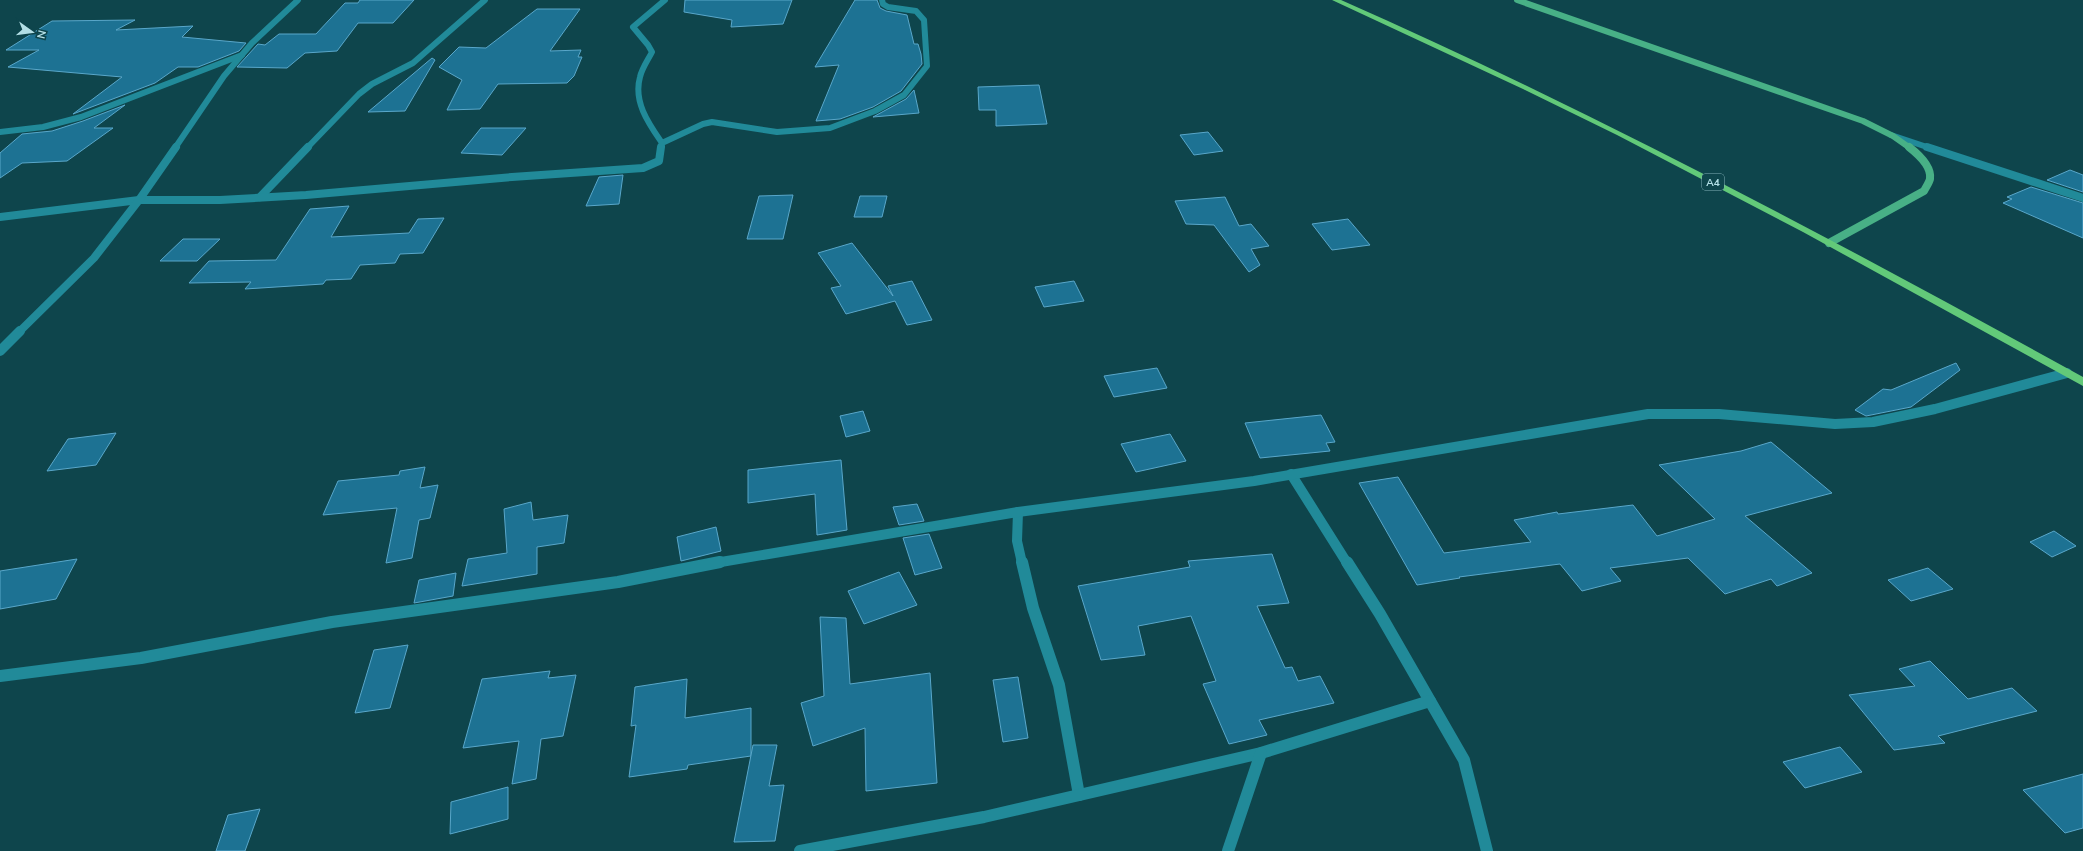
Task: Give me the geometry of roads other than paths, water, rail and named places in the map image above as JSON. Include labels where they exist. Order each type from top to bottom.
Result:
[{"type":"highway","name":"A4","points":[[1335,0],[1428,42],[1634,141],[1829,243],[2083,382]]},
{"type":"main road","points":[[1517,0],[1863,121],[1891,134],[1912,149],[1926,164],[1930,177],[1924,191],[1829,243]]},
{"type":"street","points":[[0,351],[94,258],[139,200],[224,76],[252,43],[298,0]]},
{"type":"street","points":[[260,197],[359,94],[372,84],[413,64],[485,0]]},
{"type":"street","points":[[0,217],[139,200],[306,195],[512,177],[643,168],[659,162],[662,143],[645,120],[640,102],[639,80],[652,52],[650,45],[636,33],[633,27],[665,0]]},
{"type":"street","points":[[662,143],[703,124],[712,122],[777,132],[830,128],[875,111],[904,95],[927,66],[924,20],[916,11],[888,7],[883,4],[882,0]]},
{"type":"street","points":[[0,132],[56,124],[169,84],[208,66],[242,55]]},
{"type":"street","points":[[1891,134],[2083,198]]},
{"type":"street","points":[[0,676],[141,658],[332,622],[618,582],[738,558],[1018,512],[1291,474],[1648,414],[1719,414],[1835,424],[1873,422],[1935,409],[2067,373]]},
{"type":"street","points":[[1291,474],[1380,614],[1464,760],[1487,851]]},
{"type":"street","points":[[1018,512],[1017,541],[1033,608],[1059,685],[1079,795]]},
{"type":"street","points":[[800,851],[984,817],[1261,753],[1430,701]]},
{"type":"street","points":[[1228,851],[1261,753]]}]
